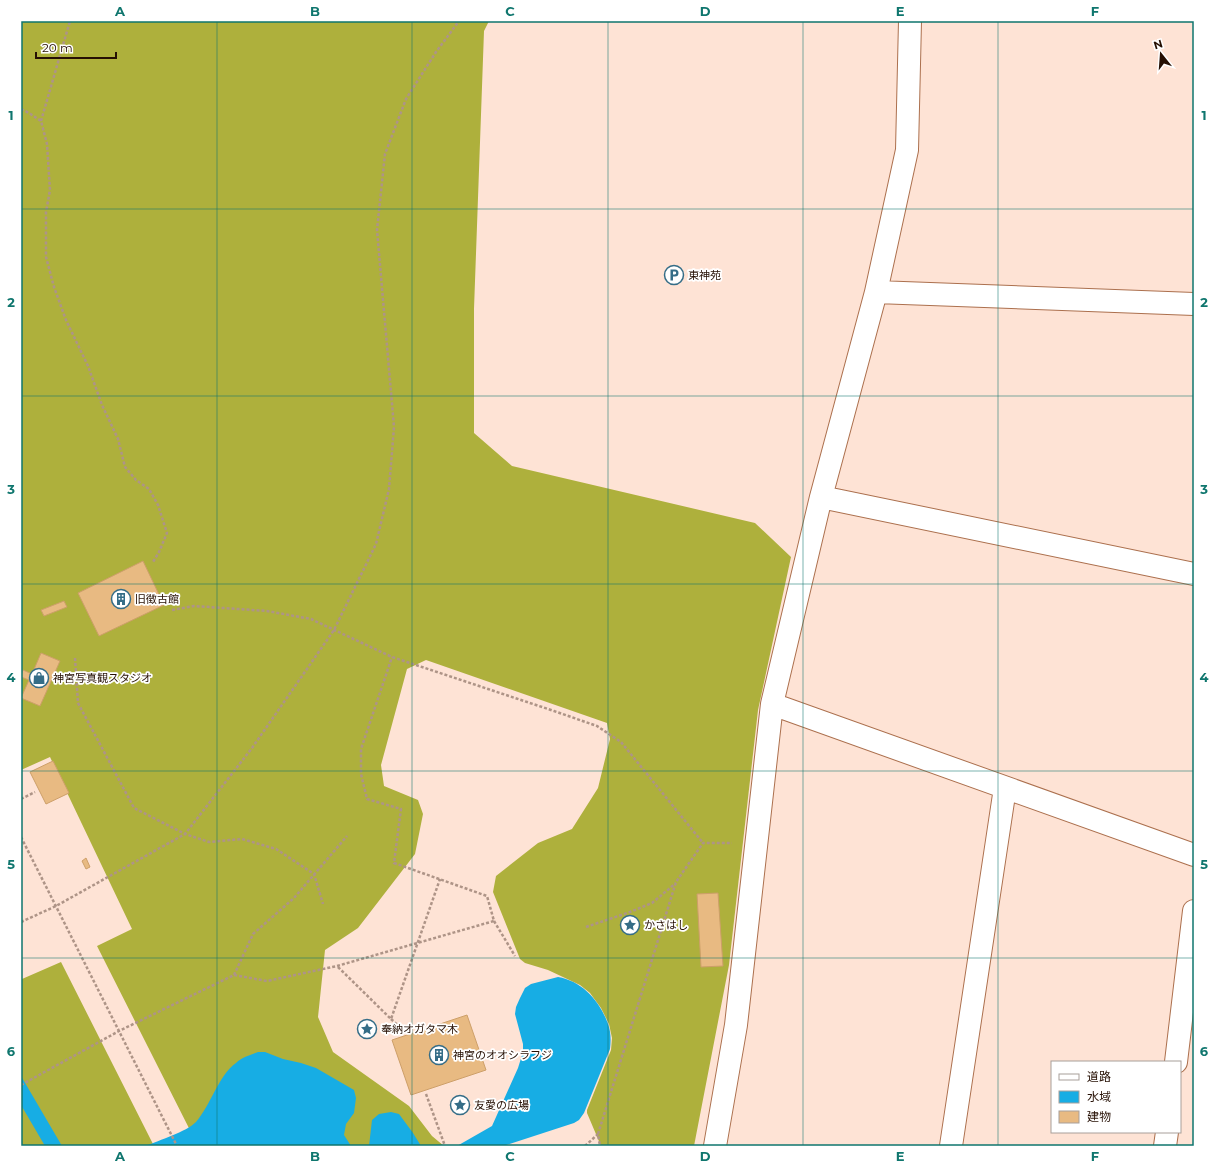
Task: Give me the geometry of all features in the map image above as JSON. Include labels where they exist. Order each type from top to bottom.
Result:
[{"type":"street","points":[[715,1146],[736,1025],[772,704],[821,497],[876,292],[907,150],[910,21]]},
{"type":"street","points":[[876,292],[1194,304]]},
{"type":"street","points":[[821,497],[1194,574]]},
{"type":"street","points":[[772,704],[1194,855]]},
{"type":"street","points":[[951,1146],[1005,788]]},
{"type":"street","points":[[1176,1061],[1194,911]]},
{"type":"street","points":[[1166,1146],[1167,1133]]},
{"type":"path","points":[[70,21],[41,121],[47,144],[50,190],[46,212],[46,257],[52,280],[66,320],[88,366],[102,404],[118,439],[125,467],[136,480],[149,489],[158,505],[167,533],[153,562]]},
{"type":"path","points":[[21,922],[56,906],[185,834],[252,748],[334,630],[376,544],[390,489],[394,427],[377,230],[385,154],[406,99],[436,52],[459,21]]},
{"type":"path","points":[[21,109],[29,112],[41,121]]},
{"type":"path","points":[[172,610],[194,606],[267,611],[311,619],[392,657],[597,726],[621,742],[703,843]]},
{"type":"path","points":[[392,657],[361,749],[361,774],[367,799],[401,809],[394,863],[487,896],[494,921],[515,956]]},
{"type":"path","points":[[75,658],[78,702],[134,808],[185,834],[209,842],[242,839],[276,849],[314,874],[323,904]]},
{"type":"path","points":[[21,799],[35,792]]},
{"type":"path","points":[[21,836],[177,1146]]},
{"type":"path","points":[[234,975],[253,934],[294,898],[347,836]]},
{"type":"path","points":[[703,843],[756,842]]},
{"type":"path","points":[[586,927],[652,903],[676,882],[703,843]]},
{"type":"path","points":[[391,1019],[440,879]]},
{"type":"path","points":[[600,1146],[598,1134],[676,882]]},
{"type":"path","points":[[21,1085],[118,1031],[234,975],[267,981],[337,966],[494,921]]},
{"type":"path","points":[[337,966],[403,1030]]},
{"type":"path","points":[[426,1094],[445,1146]]},
{"type":"path","points":[[585,1146],[598,1134]]},
{"type":"shaded area","points":[[21,21],[489,21],[484,31],[474,309],[474,433],[512,466],[755,523],[791,557],[758,710],[729,965],[694,1146],[601,1146],[587,1110],[611,1050],[612,1038],[609,1024],[601,1008],[590,993],[580,985],[548,970],[525,963],[520,959],[493,892],[496,876],[538,843],[572,829],[598,788],[610,739],[607,723],[426,660],[407,669],[381,765],[384,786],[418,800],[423,814],[415,854],[358,928],[325,950],[318,1017],[333,1052],[409,1106],[432,1136],[444,1146],[198,1146],[97,946],[132,929],[50,757],[21,770]]},
{"type":"shaded area","points":[[61,962],[154,1146],[21,1146],[21,977],[22,979]]},
{"type":"water","points":[[558,977],[575,983],[589,993],[605,1016],[610,1030],[610,1049],[584,1113],[579,1120],[574,1123],[503,1146],[457,1146],[492,1126],[518,1068],[523,1052],[523,1044],[515,1014],[516,1007],[525,988],[531,984]]},
{"type":"water","points":[[258,1052],[265,1052],[283,1059],[316,1068],[354,1090],[356,1098],[354,1113],[346,1124],[344,1135],[351,1146],[146,1146],[192,1126],[201,1115],[224,1075],[238,1061]]},
{"type":"water","points":[[21,1076],[62,1146],[45,1146],[21,1105]]},
{"type":"water","points":[[391,1112],[399,1114],[421,1146],[369,1146],[372,1120],[379,1114]]},
{"type":"building","name":"旧徴古館","points":[[143,561],[164,605],[99,636],[78,593]]},
{"type":"building","points":[[64,601],[67,607],[44,616],[41,610]]},
{"type":"building","name":"神宮写真観スタジオ","points":[[41,653],[60,661],[40,706],[21,698],[29,680],[21,677],[21,675],[23,670],[32,674]]},
{"type":"building","points":[[53,761],[69,793],[46,804],[30,772]]},
{"type":"building","points":[[86,858],[90,867],[86,869],[82,861]]},
{"type":"building","points":[[718,893],[723,966],[701,967],[697,894]]},
{"type":"building","name":"神宮のオオシラフジ","points":[[467,1015],[486,1070],[411,1095],[392,1040]]},
{"type":"place","name":"東神苑","points":[[674,275]]},
{"type":"place","name":"旧徴古館","points":[[121,599]]},
{"type":"place","name":"神宮写真観スタジオ","points":[[39,678]]},
{"type":"place","name":"かさはし","points":[[630,925]]},
{"type":"place","name":"奉納オガタマ木","points":[[367,1029]]},
{"type":"place","name":"神宮のオオシラフジ","points":[[439,1055]]},
{"type":"place","name":"友愛の広場","points":[[460,1105]]}]
